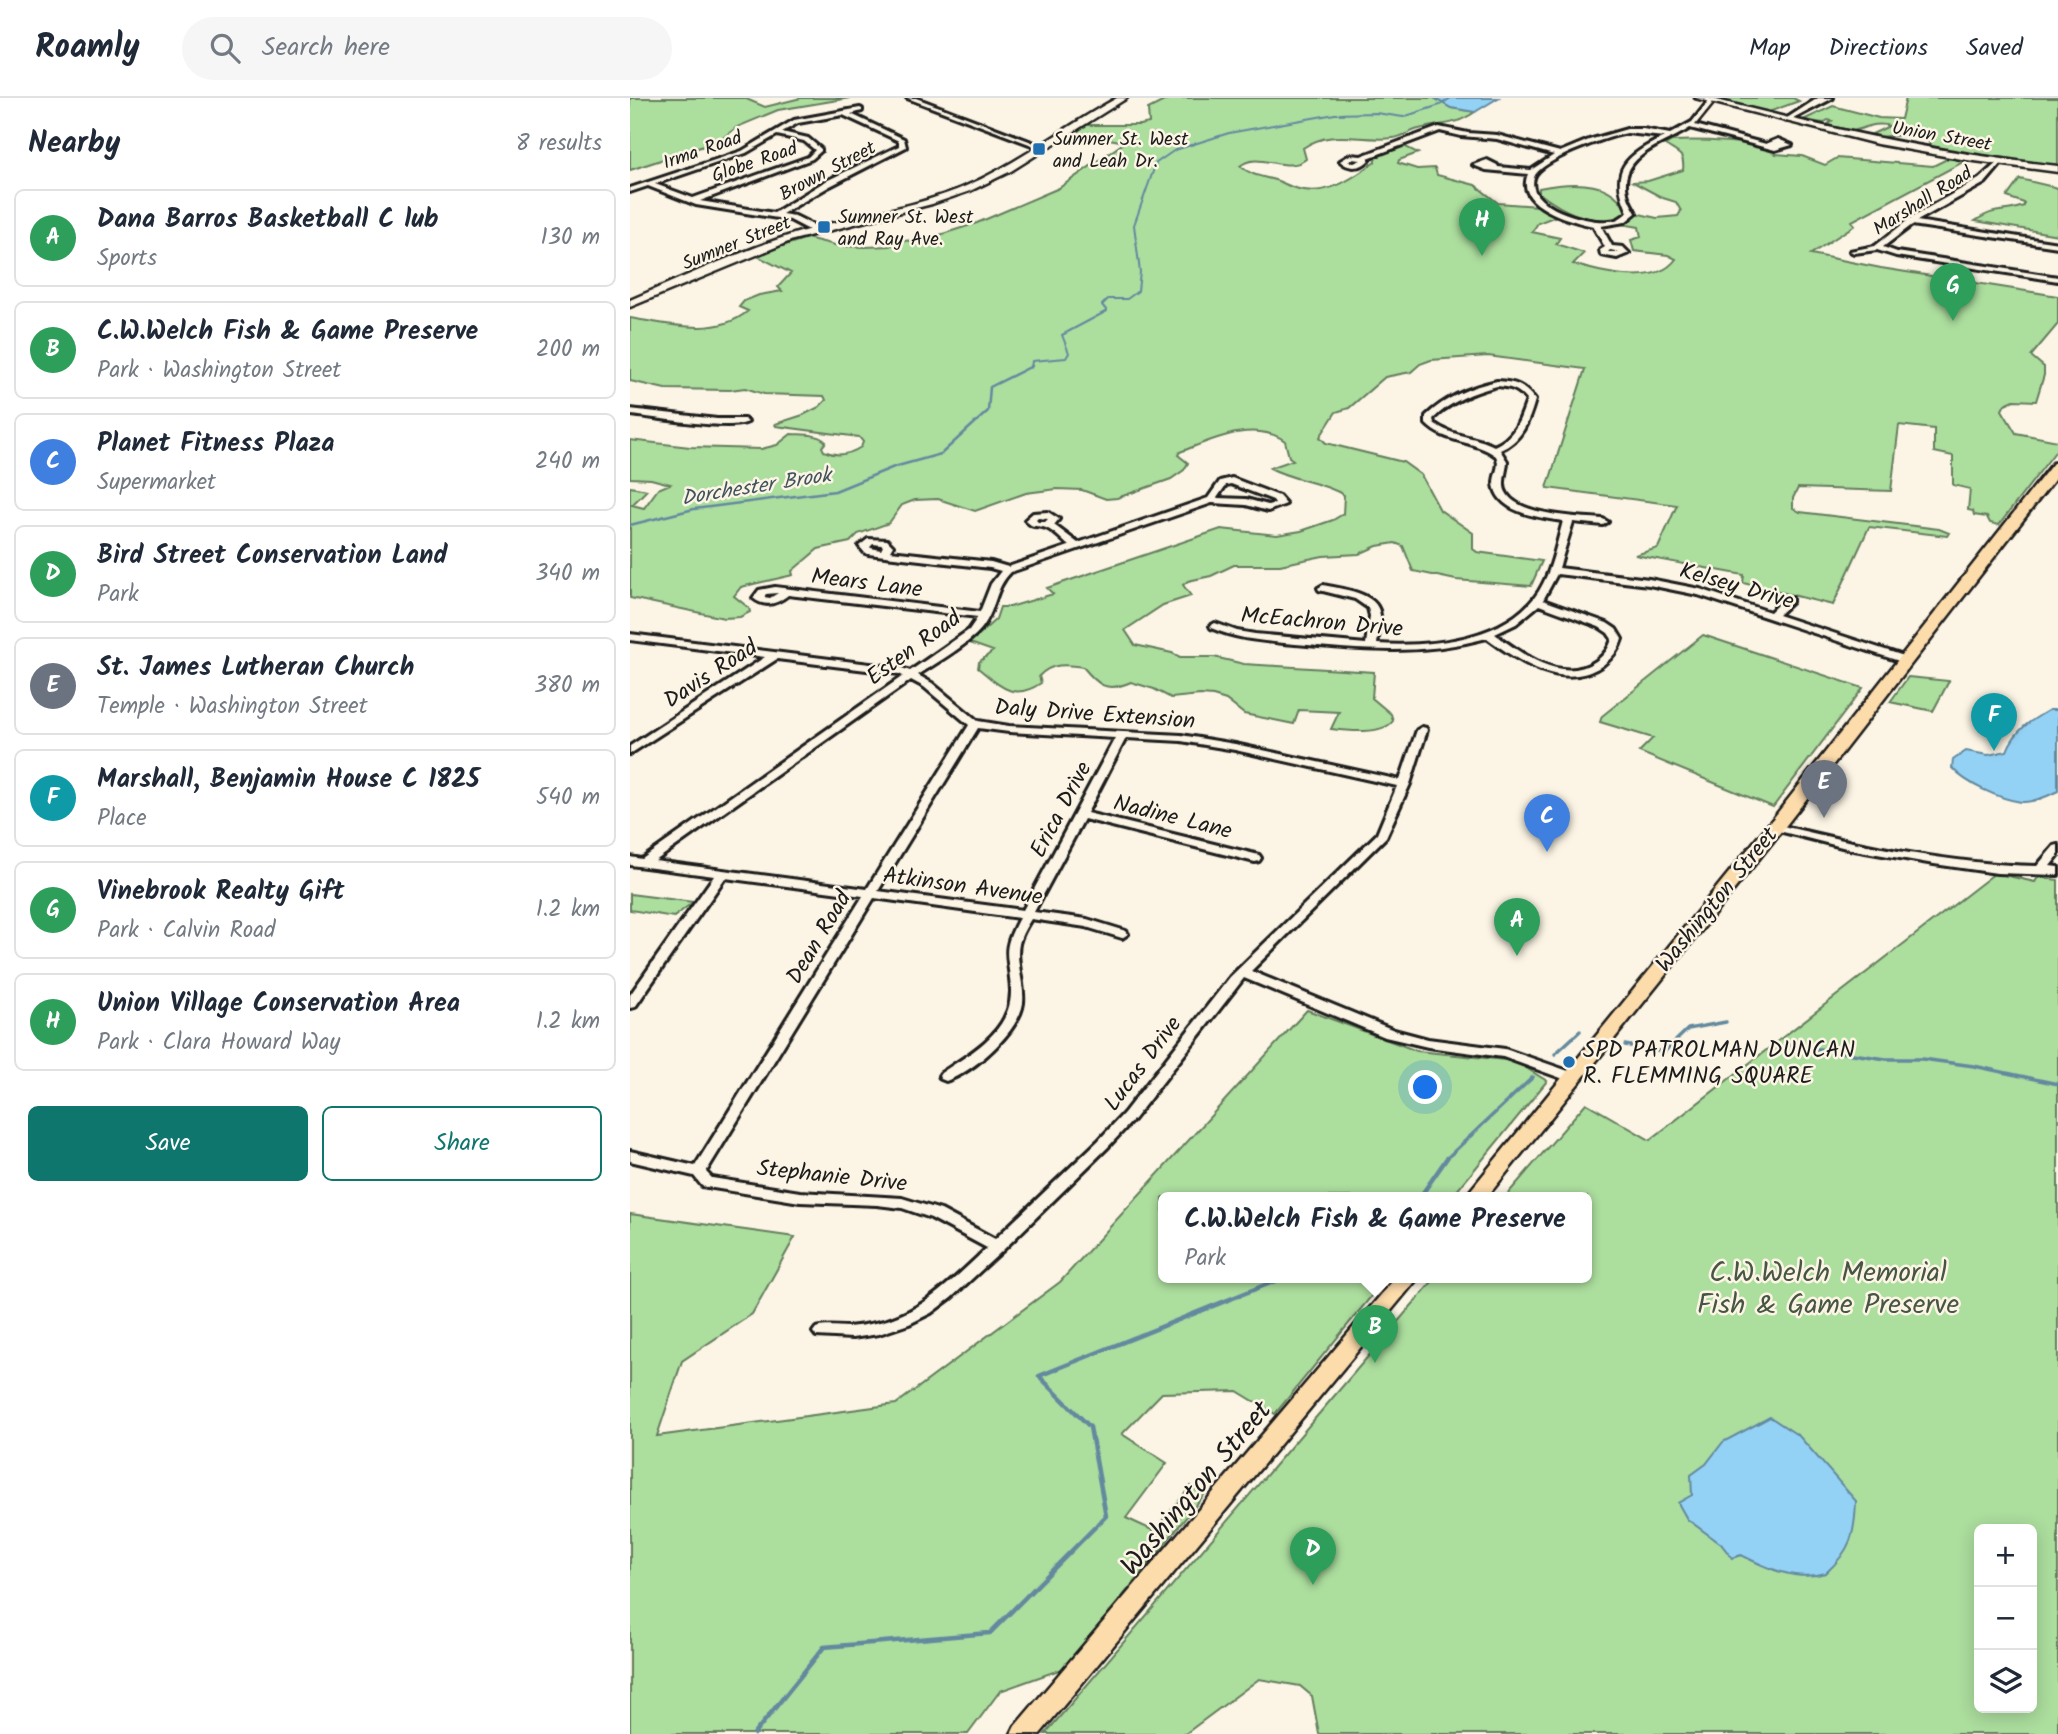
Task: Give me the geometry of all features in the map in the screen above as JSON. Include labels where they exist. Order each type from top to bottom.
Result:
[{"type":"main road","name":"Sumner Street","points":[[630,304],[751,252],[816,230],[907,209],[965,190],[1011,168],[1123,98]]},
{"type":"main road","name":"Union Street","points":[[1699,98],[1920,150],[1999,163],[2058,169]]},
{"type":"main road","name":"Washington Street","points":[[1479,1192],[1775,827],[2058,466]]},
{"type":"main road","name":"Washington Street","points":[[1024,1734],[1404,1283]]},
{"type":"street","points":[[910,98],[1042,147]]},
{"type":"street","points":[[1787,120],[1823,98]]},
{"type":"street","points":[[1787,120],[1830,98]]},
{"type":"street","points":[[1533,172],[1529,186],[1537,198],[1571,219],[1596,224],[1616,222],[1629,217],[1631,211],[1623,190],[1625,172],[1640,153],[1698,119],[1710,101]]},
{"type":"street","name":"Irma Road","points":[[630,190],[744,152],[796,121],[860,110]]},
{"type":"street","name":"Brown Street","points":[[776,215],[827,184],[903,147],[902,140],[844,113]]},
{"type":"street","points":[[1689,126],[1769,145]]},
{"type":"street","points":[[1362,158],[1433,131],[1497,137],[1563,155]]},
{"type":"street","points":[[1494,166],[1533,172],[1563,155],[1623,132],[1645,131],[1669,136]]},
{"type":"street","name":"Globe Road","points":[[692,201],[802,161],[819,150],[806,139],[776,133]]},
{"type":"street","name":"Marshall Road","points":[[1854,251],[1877,248],[1910,222],[1982,181],[1999,163]]},
{"type":"street","points":[[648,184],[692,201],[802,221],[816,230]]},
{"type":"street","points":[[1910,222],[2058,245]]},
{"type":"street","points":[[1596,224],[1609,248]]},
{"type":"street","points":[[1877,248],[1896,254],[2058,279]]},
{"type":"street","points":[[1493,450],[1509,444],[1517,436],[1531,400],[1522,390],[1503,385],[1477,387],[1429,418],[1432,426],[1441,432],[1493,450],[1504,464],[1499,487],[1508,500],[1527,510],[1603,522]]},
{"type":"street","points":[[630,412],[717,422],[744,422]]},
{"type":"street","points":[[884,553],[991,565],[1007,570],[1211,500],[1246,502],[1268,508],[1281,503],[1276,498],[1233,481],[1223,484],[1211,500]]},
{"type":"street","name":"McEachron Drive","points":[[1215,626],[1240,635],[1371,648],[1425,647],[1487,634],[1516,619],[1537,601],[1552,570],[1569,518]]},
{"type":"street","points":[[1048,525],[1076,546]]},
{"type":"street","name":"Esten Road","points":[[644,863],[973,632],[984,615],[992,588],[1007,570]]},
{"type":"street","name":"Kelsey Drive","points":[[1552,570],[1684,588],[1773,614],[1906,660]]},
{"type":"street","points":[[1323,588],[1359,597],[1373,607],[1375,616],[1371,648]]},
{"type":"street","name":"Mears Lane","points":[[786,591],[984,615]]},
{"type":"street","points":[[1773,614],[1788,600]]},
{"type":"street","points":[[1487,634],[1529,662],[1562,672],[1592,668],[1616,646],[1615,635],[1608,628],[1537,601]]},
{"type":"street","name":"Daly Drive Extension","points":[[633,639],[881,667],[912,675],[975,724],[1009,729],[1123,734],[1217,743],[1404,784]]},
{"type":"street","name":"Davis Road","points":[[630,751],[778,654]]},
{"type":"street","name":"Dean Road","points":[[699,1172],[975,724]]},
{"type":"street","name":"Lucas Drive","points":[[821,1332],[864,1333],[920,1313],[945,1296],[1117,1130],[1224,991],[1376,842],[1387,827],[1422,730]]},
{"type":"street","name":"Erica Drive","points":[[946,1076],[989,1046],[1008,1023],[1017,996],[1010,957],[1011,947],[1123,734]]},
{"type":"street","name":"Nadine Lane","points":[[1081,815],[1255,858]]},
{"type":"street","points":[[1775,827],[1843,846],[1890,854],[1990,868],[2058,871]]},
{"type":"street","points":[[2041,869],[2058,849]]},
{"type":"street","name":"Atkinson Avenue","points":[[630,861],[1028,915],[1099,926],[1122,933]]},
{"type":"street","points":[[630,1004],[721,874]]},
{"type":"street","points":[[1242,972],[1390,1034],[1428,1043],[1505,1053],[1572,1077]]},
{"type":"street","name":"Stephanie Drive","points":[[630,1156],[699,1172],[707,1182],[765,1191],[907,1204],[929,1211],[997,1247]]},
{"type":"green space","points":[[630,98],[744,98],[765,107],[801,98],[850,98],[778,110],[737,127],[719,141],[630,170]]},
{"type":"green space","points":[[1170,98],[1434,98],[1451,108],[1475,112],[1454,122],[1419,129],[1393,138],[1324,139],[1303,148],[1306,159],[1290,165],[1256,160],[1240,166],[1253,174],[1295,188],[1317,191],[1338,185],[1357,175],[1375,162],[1375,158],[1402,145],[1418,153],[1399,160],[1398,163],[1417,169],[1435,168],[1437,175],[1475,185],[1498,203],[1538,206],[1556,216],[1538,223],[1532,232],[1560,238],[1556,244],[1584,253],[1573,264],[1627,275],[1655,273],[1667,268],[1676,259],[1668,255],[1634,251],[1631,240],[1641,237],[1639,227],[1576,215],[1539,193],[1539,188],[1563,184],[1589,185],[1611,193],[1620,200],[1626,211],[1657,218],[1678,216],[1681,211],[1676,202],[1633,182],[1648,181],[1683,170],[1681,157],[1665,145],[1672,141],[1742,143],[1768,149],[1776,154],[1802,156],[1825,165],[1837,158],[1933,166],[1949,158],[1965,161],[1852,221],[1855,225],[1811,254],[2058,296],[2058,324],[2031,356],[2044,367],[2036,401],[2014,400],[2005,404],[2002,410],[2016,433],[2058,441],[2058,448],[1999,525],[1990,523],[1987,517],[1974,515],[1973,511],[1968,510],[1970,489],[1953,485],[1953,456],[1934,452],[1934,429],[1899,425],[1891,491],[1798,488],[1793,498],[1793,508],[1800,512],[1939,529],[1949,533],[1947,536],[1869,527],[1833,605],[1743,583],[1744,575],[1635,555],[1658,548],[1677,505],[1547,488],[1585,369],[1488,356],[1431,360],[1420,364],[1411,372],[1385,377],[1349,408],[1336,412],[1320,437],[1326,443],[1403,462],[1421,475],[1440,510],[1473,533],[1473,549],[1477,552],[1542,561],[1531,586],[1456,580],[1413,571],[1403,546],[1395,543],[1377,546],[1359,554],[1323,556],[1280,565],[1234,565],[1211,576],[1188,581],[1183,585],[1191,596],[1163,605],[1125,630],[1135,645],[1180,657],[1214,657],[1244,664],[1374,672],[1372,698],[1391,714],[1393,721],[1373,730],[1331,729],[1339,712],[1299,710],[1294,724],[1244,714],[1226,700],[1213,696],[1171,698],[1131,682],[1109,687],[1098,683],[1083,667],[1071,665],[1049,669],[1039,676],[1041,683],[1022,691],[1000,686],[978,668],[979,662],[993,651],[970,643],[996,619],[1000,607],[1010,607],[1053,594],[1047,588],[1221,529],[1277,535],[1301,531],[1343,514],[1344,495],[1270,468],[1293,460],[1289,457],[1285,441],[1260,432],[1232,434],[1180,452],[1178,455],[1188,463],[1184,470],[1171,479],[1117,498],[1106,499],[1082,490],[1057,489],[1026,493],[975,511],[938,499],[915,500],[902,505],[889,523],[858,534],[850,542],[818,549],[792,571],[793,575],[741,587],[734,596],[749,608],[750,612],[740,617],[724,618],[630,598],[630,487],[647,490],[632,505],[644,508],[658,489],[670,484],[651,479],[630,478],[630,440],[690,447],[761,449],[777,445],[791,434],[822,439],[826,442],[822,447],[824,451],[838,454],[856,450],[863,442],[859,437],[776,426],[775,424],[819,407],[826,400],[824,396],[764,394],[745,388],[665,389],[630,381],[630,318],[691,327],[707,327],[735,319],[748,311],[739,307],[744,301],[782,291],[778,287],[791,273],[755,255],[807,238],[839,246],[889,246],[903,241],[927,239],[977,223],[1059,188],[1125,142],[1072,132],[1084,125],[1149,123],[1148,109]]},
{"type":"green space","points":[[1708,98],[1793,98],[1799,101],[1766,113]]},
{"type":"green space","points":[[1906,98],[2058,98],[2058,169],[1927,150],[1930,143],[1917,136],[1868,136],[1889,126],[1881,124],[1842,132],[1828,124],[1832,121],[1823,123],[1803,120],[1833,106],[1879,118],[1901,119]]},
{"type":"green space","points":[[2020,179],[2058,188],[2058,235],[1975,221],[1995,212],[2024,206],[2024,203],[2007,197]]},
{"type":"green space","points":[[1703,635],[1863,688],[1773,807],[1639,752],[1653,738],[1600,722],[1602,716]]},
{"type":"green space","points":[[1908,677],[1949,681],[1933,711],[1890,702]]},
{"type":"green space","name":"C.W.Welch Memorial Fish & Game Preserve","points":[[1995,873],[2035,882],[2038,877],[2058,880],[2058,1734],[1319,1734],[1312,1696],[1300,1686],[1259,1679],[1185,1734],[1045,1734],[1431,1283],[1592,1283],[1592,1192],[1509,1192],[1586,1103],[1650,1140]]},
{"type":"green space","points":[[630,894],[693,902],[674,917],[630,910]]},
{"type":"green space","points":[[1307,1010],[1417,1051],[1515,1061],[1547,1081],[1456,1192],[1158,1192],[1158,1283],[1382,1283],[1275,1414],[1237,1391],[1162,1393],[1122,1434],[1167,1463],[1126,1518],[1154,1531],[1191,1486],[1204,1495],[1065,1668],[1000,1691],[968,1734],[630,1734],[630,1214],[795,1237],[752,1314],[682,1361],[657,1436],[896,1404],[1060,1282]]},
{"type":"water","points":[[1434,98],[1498,98],[1475,112],[1451,108]]},
{"type":"water","points":[[2049,710],[2058,710],[2058,791],[2021,802],[1974,785],[1952,768],[1953,760],[1966,751],[1988,755],[2007,751],[2029,722]]},
{"type":"water","points":[[1770,1417],[1799,1436],[1856,1501],[1850,1541],[1841,1557],[1826,1573],[1793,1575],[1771,1569],[1741,1555],[1732,1558],[1721,1544],[1687,1519],[1678,1503],[1692,1495],[1691,1475],[1706,1464],[1723,1442]]},
{"type":"waterway","name":"Dorchester Brook","points":[[1031,366],[1032,361],[1066,358],[1069,353],[1062,335],[1107,311],[1102,305],[1108,299],[1127,299],[1138,291],[1140,272],[1134,225],[1156,163],[1175,150],[1229,133],[1335,114],[1376,113],[1403,117],[1440,105],[1451,98]]},
{"type":"waterway","name":"Dorchester Brook","points":[[630,525],[694,509],[835,491],[894,467],[941,454],[988,411],[990,387],[1031,366]]},
{"type":"waterway","points":[[1625,1045],[1664,1052],[1688,1029],[1726,1022]]},
{"type":"waterway","points":[[1555,1054],[1580,1031]]},
{"type":"waterway","points":[[1786,1044],[1886,1059],[1922,1059],[1974,1066],[2058,1084]]},
{"type":"waterway","points":[[1447,1158],[1533,1077]]},
{"type":"waterway","points":[[1423,1192],[1447,1158]]},
{"type":"waterway","points":[[754,1734],[824,1647],[990,1633],[1106,1516],[1090,1427],[1039,1376],[1270,1283]]},
{"type":"place","name":"Sumner St. West and Leah Dr.","points":[[1039,149]]},
{"type":"place","name":"Sumner St. West and Ray Ave.","points":[[824,227]]},
{"type":"place","name":"Union Village Conservation Area","points":[[1482,256]]},
{"type":"place","name":"Vinebrook Realty Gift","points":[[1953,321]]},
{"type":"place","name":"Marshall, Benjamin House C 1825","points":[[1994,751]]},
{"type":"place","name":"St. James Lutheran Church","points":[[1824,818]]},
{"type":"place","name":"Planet Fitness Plaza","points":[[1547,852]]},
{"type":"place","name":"Dana Barros Basketball C lub","points":[[1517,956]]},
{"type":"place","name":"SPD PATROLMAN DUNCAN R. FLEMMING SQUARE","points":[[1569,1062]]},
{"type":"place","name":"C.W.Welch Fish & Game Preserve","points":[[1375,1363]]},
{"type":"place","name":"Bird Street Conservation Land","points":[[1313,1585]]}]
